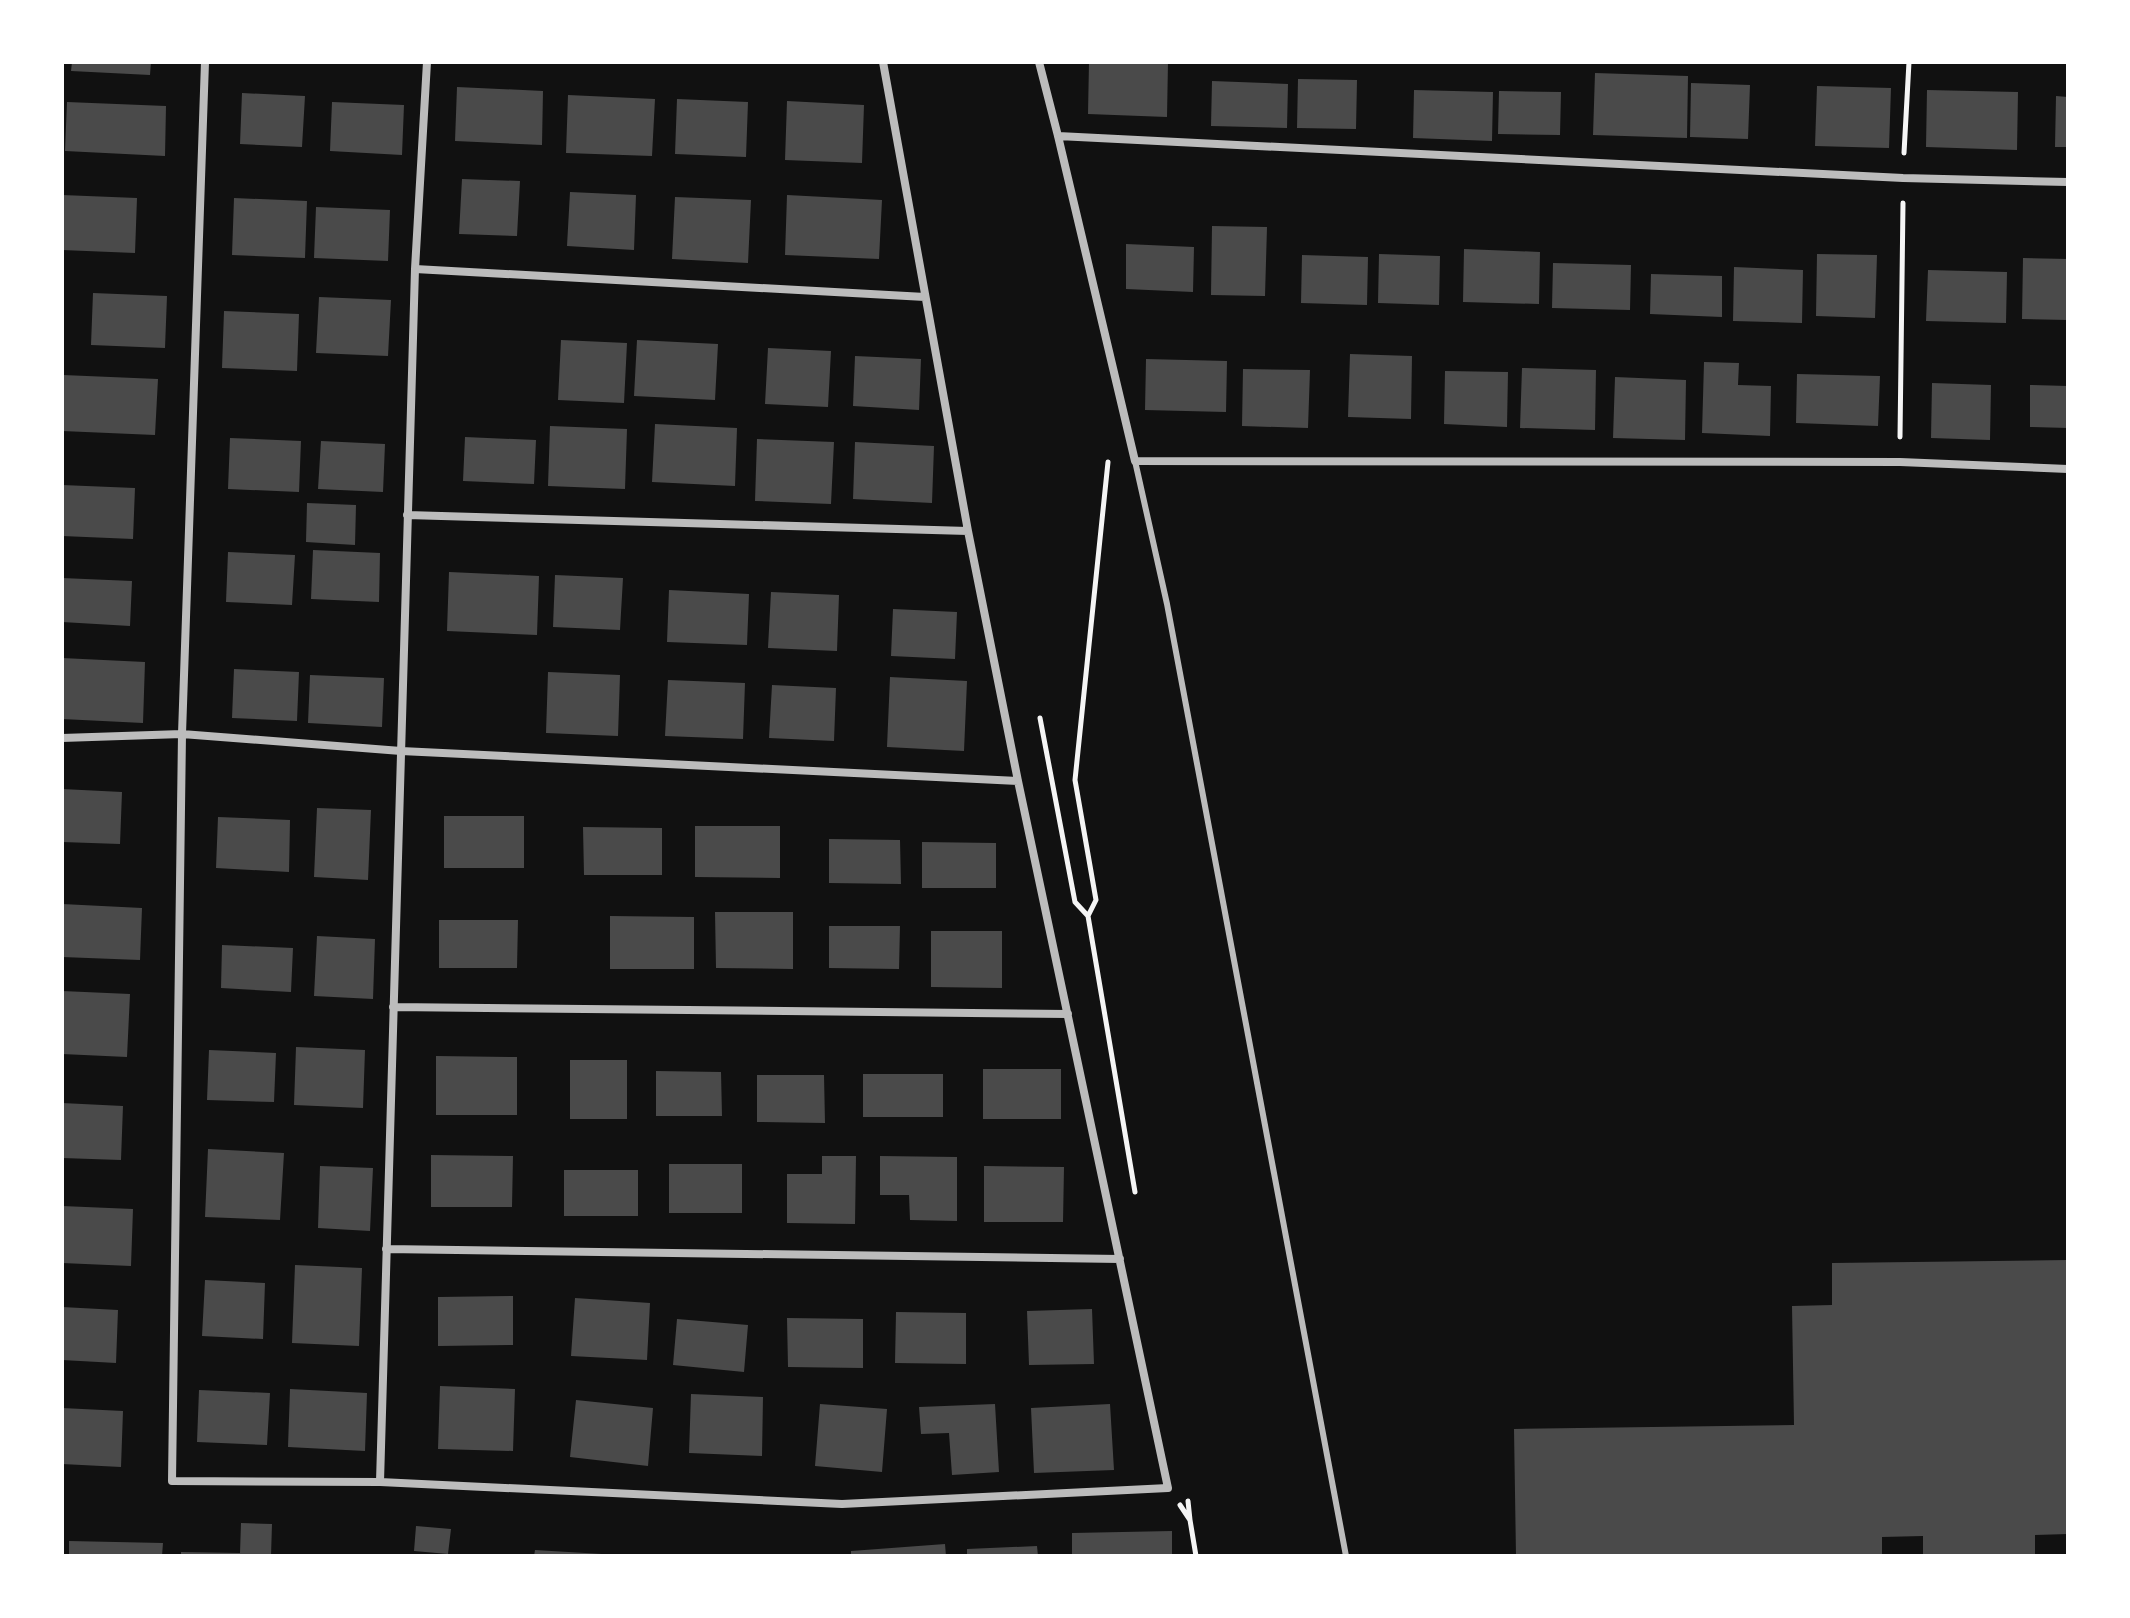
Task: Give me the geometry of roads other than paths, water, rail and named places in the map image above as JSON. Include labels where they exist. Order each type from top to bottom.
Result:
[{"type":"street","points":[[205,62],[182,734],[172,1481],[380,1482],[842,1504],[1168,1488],[968,531],[883,62]]},
{"type":"street","points":[[380,1482],[415,269],[427,62]]},
{"type":"street","points":[[1039,62],[1135,461],[1900,462],[2068,469]]},
{"type":"street","points":[[1058,136],[1903,178],[2068,182]]},
{"type":"street","points":[[415,269],[925,297]]},
{"type":"street","points":[[407,515],[968,531]]},
{"type":"street","points":[[62,738],[182,734],[401,751],[1018,781]]},
{"type":"street","points":[[393,1007],[1068,1014]]},
{"type":"street","points":[[386,1249],[1120,1259]]},
{"type":"lane","points":[[1135,461],[1167,604],[1346,1556]]}]
